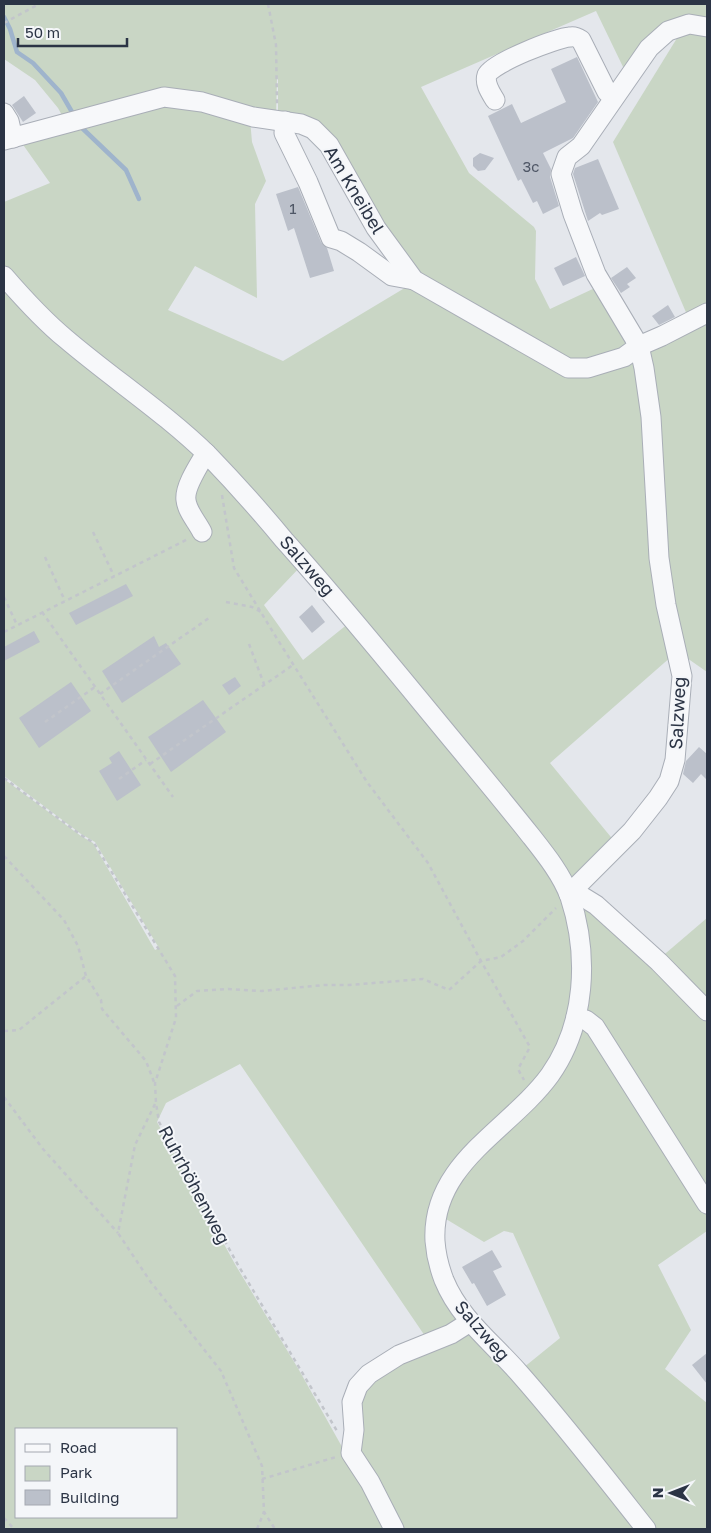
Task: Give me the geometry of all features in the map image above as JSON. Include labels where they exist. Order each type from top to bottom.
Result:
[{"type":"street","points":[[639,346],[596,274],[573,214],[561,174],[567,158],[581,146],[649,48],[668,31],[689,24],[707,27]]},
{"type":"street","points":[[495,100],[486,83],[486,77],[494,68],[542,44],[570,37],[581,40],[607,92],[614,97]]},
{"type":"street","name":"Am Kneibel","points":[[8,139],[164,97],[188,99],[253,117],[301,124],[312,130],[328,145],[376,228],[414,280],[568,368],[588,368],[624,358],[639,346],[707,313]]},
{"type":"street","points":[[4,113],[9,121],[8,139]]},
{"type":"street","points":[[281,121],[284,133],[308,182],[331,238],[341,241],[392,276],[414,280]]},
{"type":"street","name":"Salzweg","points":[[4,276],[33,309],[65,338],[158,410],[231,479],[307,565],[507,806],[549,859],[569,894],[580,936],[582,968],[576,1016],[561,1057],[548,1078],[475,1150],[447,1185],[441,1198],[435,1227],[437,1263],[455,1303],[470,1322],[548,1406],[646,1529]]},
{"type":"street","name":"Salzweg","points":[[569,894],[632,831],[658,798],[669,780],[675,760],[682,676],[666,605],[659,558],[651,417],[639,346]]},
{"type":"street","points":[[202,532],[188,508],[186,494],[206,454]]},
{"type":"street","points":[[569,894],[583,897],[596,905],[659,962],[707,1011]]},
{"type":"street","points":[[576,1016],[586,1020],[595,1027],[707,1204]]},
{"type":"street","points":[[394,1529],[370,1482],[350,1453],[354,1430],[352,1402],[358,1386],[369,1374],[399,1355],[451,1334],[470,1322]]},
{"type":"path","points":[[4,23],[39,4]]},
{"type":"path","points":[[268,4],[276,44],[281,121]]},
{"type":"path","points":[[231,479],[222,492],[234,568],[368,782],[428,863],[530,1047],[518,1069],[532,1095]]},
{"type":"path","points":[[93,532],[114,576]]},
{"type":"path","points":[[4,632],[202,532]]},
{"type":"path","points":[[45,557],[66,601]]},
{"type":"path","points":[[4,597],[17,625]]},
{"type":"path","points":[[226,602],[252,607],[262,613]]},
{"type":"path","points":[[42,612],[173,797]]},
{"type":"path","points":[[100,694],[210,618]]},
{"type":"path","points":[[249,644],[264,684]]},
{"type":"path","points":[[150,764],[294,665]]},
{"type":"path","points":[[45,722],[95,687]]},
{"type":"path","points":[[119,779],[147,760]]},
{"type":"path","name":"Ruhrhöhenweg","points":[[4,778],[94,843],[175,976],[176,1018],[154,1083],[159,1122],[238,1265],[350,1453]]},
{"type":"path","points":[[4,856],[64,920],[78,946],[86,976],[101,1000],[102,1009],[146,1061],[154,1083]]},
{"type":"path","points":[[176,1007],[197,991],[228,989],[262,991],[423,979],[449,990],[481,961],[501,957],[523,941],[569,894]]},
{"type":"path","points":[[4,1031],[19,1030],[86,976]]},
{"type":"path","points":[[4,1097],[43,1149],[118,1233],[150,1281],[221,1370],[262,1466],[264,1512],[257,1529]]},
{"type":"path","points":[[118,1233],[135,1145],[156,1103]]},
{"type":"path","points":[[262,1479],[350,1453]]},
{"type":"path","points":[[264,1512],[275,1529]]},
{"type":"path","points":[[4,1518],[14,1529]]},
{"type":"green space","points":[[4,4],[707,4],[707,24],[685,20],[625,71],[596,11],[421,87],[469,173],[534,227],[536,231],[535,279],[550,309],[597,287],[627,345],[612,355],[567,362],[416,274],[382,227],[348,162],[278,118],[277,77],[276,118],[202,100],[65,121],[58,108],[35,80],[4,59]]},
{"type":"green space","points":[[707,29],[707,308],[688,317],[613,142],[682,30]]},
{"type":"green space","points":[[154,101],[250,119],[252,142],[266,181],[255,204],[257,298],[195,266],[168,310],[283,361],[408,286],[568,373],[707,317],[707,672],[687,658],[672,656],[550,763],[615,842],[572,880],[311,562],[70,334],[4,267],[4,202],[50,183],[19,139]]},
{"type":"green space","points":[[4,283],[206,458],[301,566],[264,605],[303,660],[349,623],[570,895],[575,983],[593,1027],[707,1208],[707,1231],[658,1265],[691,1330],[665,1369],[707,1403],[707,1529],[650,1529],[523,1368],[560,1338],[513,1233],[504,1231],[484,1242],[441,1216],[475,1138],[462,1151],[443,1182],[432,1210],[462,1324],[427,1339],[240,1064],[166,1103],[157,1122],[236,1266],[299,1370],[388,1529],[4,1529],[4,779],[93,843],[155,950],[159,948],[95,842],[81,834],[4,776]]},
{"type":"green space","points":[[578,900],[707,1014],[707,1202],[581,1004]]},
{"type":"green space","points":[[707,918],[707,1007],[659,959]]},
{"type":"green space","points":[[470,1330],[550,1415],[637,1529],[396,1529],[356,1459],[355,1403],[375,1374]]},
{"type":"building","points":[[577,57],[598,102],[573,138],[543,153],[551,169],[550,177],[559,206],[543,214],[537,201],[533,203],[521,179],[518,181],[488,116],[512,104],[521,123],[566,102],[551,69]]},
{"type":"building","points":[[24,96],[36,113],[23,122],[12,105]]},
{"type":"building","points":[[480,153],[494,158],[485,170],[478,171],[473,166],[473,158]]},
{"type":"building","points":[[598,159],[619,209],[602,215],[600,213],[588,221],[573,174],[575,168]]},
{"type":"building","points":[[298,187],[321,242],[327,248],[334,271],[310,278],[294,228],[288,231],[276,194]]},
{"type":"building","points":[[576,257],[585,276],[563,286],[554,268]]},
{"type":"building","points":[[627,267],[636,278],[627,284],[630,287],[621,293],[611,278]]},
{"type":"building","points":[[668,305],[675,317],[659,325],[652,316]]},
{"type":"building","points":[[126,584],[133,596],[76,625],[69,613]]},
{"type":"building","points":[[312,605],[325,622],[312,633],[299,617]]},
{"type":"building","points":[[34,631],[40,642],[4,661],[4,647]]},
{"type":"building","points":[[154,636],[159,647],[166,643],[181,664],[122,703],[102,671]]},
{"type":"building","points":[[235,677],[241,686],[229,695],[222,685]]},
{"type":"building","points":[[71,682],[91,711],[39,748],[19,718]]},
{"type":"building","points":[[203,700],[226,732],[171,772],[148,737]]},
{"type":"building","points":[[699,747],[707,754],[707,780],[701,774],[693,783],[683,774],[686,761]]},
{"type":"building","points":[[119,751],[141,785],[117,801],[99,771],[112,763],[109,758]]},
{"type":"building","points":[[492,1250],[502,1267],[493,1271],[506,1295],[487,1306],[462,1267]]},
{"type":"building","points":[[707,1353],[707,1384],[692,1365]]},
{"type":"waterway","points":[[4,17],[17,52],[33,63],[61,93],[72,112]]},
{"type":"waterway","points":[[81,127],[126,170],[139,199]]}]
